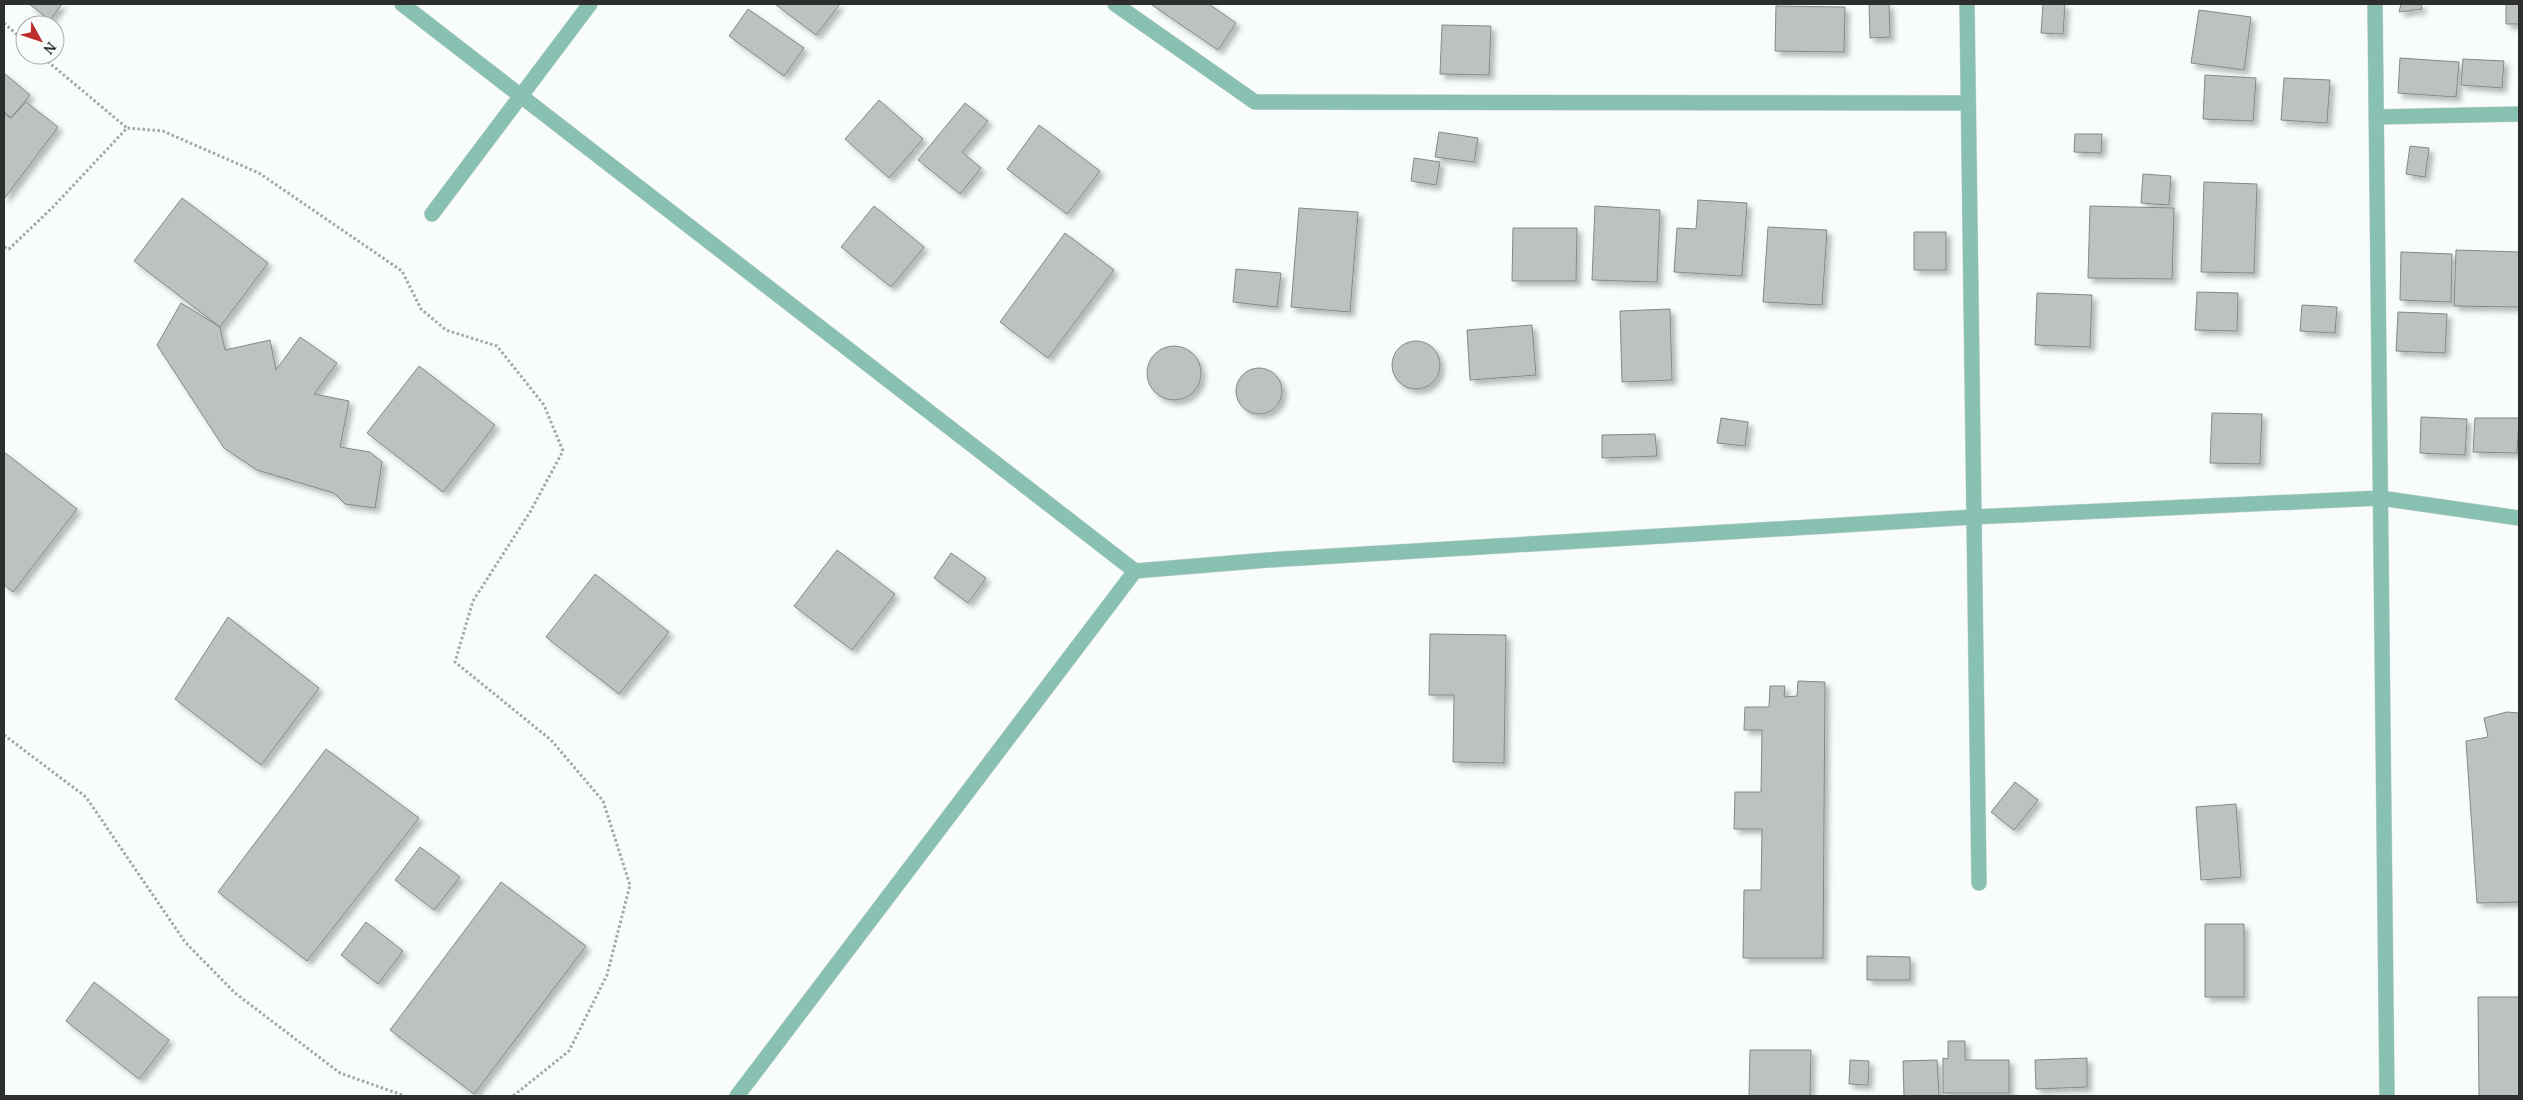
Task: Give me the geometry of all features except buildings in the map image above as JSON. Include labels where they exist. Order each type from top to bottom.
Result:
[{"type":"street","points":[[402,4],[1135,571],[1268,560],[1973,517],[2380,498],[2519,518]]},
{"type":"street","points":[[432,214],[590,4]]},
{"type":"street","points":[[1115,4],[1255,102],[1968,103]]},
{"type":"street","points":[[1967,4],[1979,883]]},
{"type":"street","points":[[2375,4],[2387,1096]]},
{"type":"street","points":[[2376,117],[2519,114]]},
{"type":"street","points":[[737,1096],[1135,571]]},
{"type":"path","points":[[4,23],[15,33]]},
{"type":"path","points":[[52,65],[127,128],[163,131],[259,173],[402,271],[421,309],[446,330],[497,346],[544,405],[563,451],[530,512],[473,601],[455,662],[551,740],[602,801],[630,885],[607,975],[569,1051],[512,1096]]},
{"type":"path","points":[[4,247],[9,248],[52,207],[127,128]]},
{"type":"path","points":[[4,735],[86,797],[185,942],[235,993],[340,1073],[405,1096]]}]
